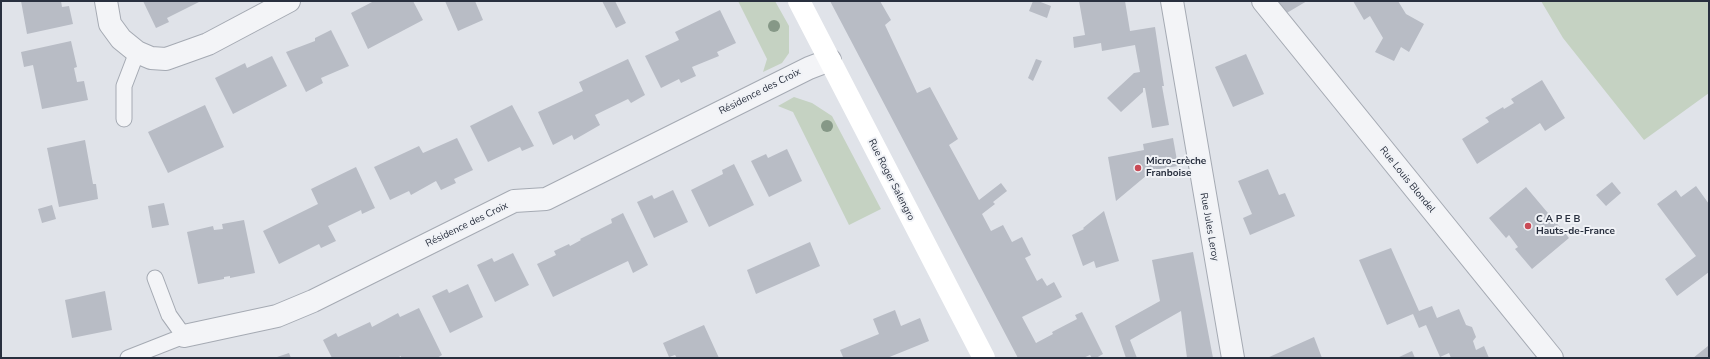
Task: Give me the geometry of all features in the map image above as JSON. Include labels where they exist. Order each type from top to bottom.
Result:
[{"type":"main road","name":"Rue Roger Salengro","points":[[799,1],[984,358]]},
{"type":"street","points":[[106,1],[110,24],[121,39],[137,52],[152,58],[166,59],[208,44],[289,1]]},
{"type":"street","name":"Rue Jules Leroy","points":[[1172,1],[1233,358]]},
{"type":"street","name":"Rue Louis Blondel","points":[[1263,1],[1552,358]]},
{"type":"street","name":"Résidence des Croix","points":[[184,336],[277,316],[313,301],[514,201],[546,199],[809,68],[830,60]]},
{"type":"lane","points":[[124,119],[124,86],[137,52]]},
{"type":"lane","points":[[128,358],[184,336],[169,315],[155,278]]},
{"type":"green space","points":[[738,1],[775,1],[789,26],[789,53],[782,63],[763,72],[767,59]]},
{"type":"green space","points":[[1541,1],[1709,1],[1709,93],[1644,140],[1563,38]]},
{"type":"green space","points":[[794,97],[812,103],[832,116],[881,209],[849,225],[793,112],[778,106]]},
{"type":"building","points":[[21,1],[61,1],[62,7],[69,6],[73,24],[27,34]]},
{"type":"building","points":[[143,1],[199,2],[167,18],[169,22],[156,28]]},
{"type":"building","points":[[374,1],[413,1],[423,20],[368,49],[351,13]]},
{"type":"building","points":[[445,1],[475,1],[483,20],[458,31]]},
{"type":"building","points":[[602,1],[615,1],[626,23],[616,28]]},
{"type":"building","points":[[830,1],[880,1],[891,20],[885,25],[917,93],[930,87],[958,139],[949,145],[979,200],[1001,183],[1007,191],[993,202],[995,204],[982,214],[991,231],[1003,225],[1012,242],[1022,237],[1031,255],[1025,258],[1037,281],[1042,278],[1047,286],[1054,282],[1062,297],[1022,317],[1036,343],[1053,334],[1052,332],[1077,319],[1075,315],[1082,312],[1103,354],[1096,358],[1092,358],[1090,355],[1083,358],[1018,358]]},
{"type":"building","points":[[1033,1],[1038,1],[1051,6],[1047,18],[1029,11]]},
{"type":"building","points":[[1079,1],[1125,1],[1130,31],[1155,27],[1164,86],[1162,86],[1169,125],[1152,128],[1145,88],[1143,88],[1143,92],[1121,112],[1107,98],[1134,73],[1140,72],[1135,45],[1102,51],[1101,43],[1074,48],[1073,37],[1085,35]]},
{"type":"building","points":[[1278,1],[1307,1],[1285,14]]},
{"type":"building","points":[[1353,1],[1398,1],[1406,14],[1424,24],[1409,52],[1401,47],[1394,61],[1375,52],[1383,38],[1370,16],[1364,20]]},
{"type":"building","points":[[720,10],[736,43],[717,52],[719,56],[692,67],[696,76],[681,83],[679,79],[661,88],[645,56],[679,40],[675,32]]},
{"type":"building","points":[[331,30],[349,66],[321,78],[323,83],[306,92],[286,52],[315,41],[315,38]]},
{"type":"building","points":[[71,41],[77,67],[74,68],[77,82],[84,81],[88,100],[42,109],[33,65],[24,67],[21,52]]},
{"type":"building","points":[[1246,54],[1264,94],[1233,107],[1215,67]]},
{"type":"building","points":[[272,56],[287,86],[233,114],[215,78],[245,63],[247,68]]},
{"type":"building","points":[[628,59],[645,95],[631,103],[628,99],[595,115],[600,125],[574,140],[572,135],[553,145],[538,112],[583,91],[579,82]]},
{"type":"building","points":[[1036,59],[1042,61],[1033,81],[1028,78]]},
{"type":"building","points":[[1542,80],[1565,118],[1545,131],[1540,123],[1477,164],[1462,139],[1489,122],[1485,118],[1503,107],[1504,109],[1514,103],[1511,99]]},
{"type":"building","points":[[205,105],[224,147],[168,173],[148,132]]},
{"type":"building","points":[[512,105],[534,146],[522,151],[520,147],[488,162],[470,126]]},
{"type":"building","points":[[457,138],[473,170],[454,179],[456,183],[441,190],[436,181],[411,195],[409,191],[390,200],[374,167],[419,146],[423,153]]},
{"type":"building","name":"Micro-crèche Franboise","points":[[1173,138],[1178,166],[1153,170],[1116,201],[1108,157],[1144,150],[1143,144]]},
{"type":"building","points":[[85,140],[93,184],[96,184],[98,199],[59,207],[47,148]]},
{"type":"building","points":[[787,149],[802,181],[769,197],[751,161],[766,154],[768,158]]},
{"type":"building","points":[[734,164],[754,205],[709,227],[691,190],[723,174],[722,170]]},
{"type":"building","points":[[356,167],[375,208],[362,214],[361,210],[328,226],[336,241],[321,248],[319,244],[279,264],[263,231],[318,204],[311,189]]},
{"type":"building","points":[[1268,169],[1279,195],[1285,193],[1295,216],[1250,235],[1243,218],[1252,214],[1238,181]]},
{"type":"building","points":[[1612,182],[1621,193],[1606,206],[1596,195]]},
{"type":"building","points":[[1696,186],[1709,204],[1709,272],[1677,296],[1665,279],[1696,256],[1657,204],[1676,190],[1681,197]]},
{"type":"building","name":"C A P E B Hauts-de-France","points":[[1526,187],[1569,238],[1532,269],[1515,249],[1518,247],[1509,235],[1506,238],[1489,218]]},
{"type":"building","points":[[673,190],[688,222],[654,238],[637,202],[652,195],[654,199]]},
{"type":"building","points":[[164,203],[169,225],[152,228],[148,206]]},
{"type":"building","points":[[52,205],[56,219],[42,223],[38,209]]},
{"type":"building","points":[[1104,211],[1119,261],[1096,268],[1094,261],[1083,266],[1072,235],[1084,229],[1083,228]]},
{"type":"building","points":[[623,213],[648,265],[633,273],[628,261],[553,297],[537,264],[556,255],[554,251],[569,244],[570,246],[581,240],[580,239],[612,223],[611,219]]},
{"type":"building","points":[[244,220],[255,273],[230,278],[230,276],[224,277],[224,279],[198,284],[187,232],[213,226],[214,230],[223,229],[222,224]]},
{"type":"building","points":[[810,242],[820,266],[756,294],[747,270]]},
{"type":"building","points":[[1391,248],[1419,311],[1432,306],[1437,318],[1459,309],[1466,325],[1472,327],[1476,337],[1473,341],[1476,350],[1484,346],[1489,358],[1451,358],[1449,353],[1440,357],[1426,325],[1419,328],[1413,314],[1387,325],[1359,260]]},
{"type":"building","points":[[1193,252],[1213,358],[1187,358],[1181,311],[1130,340],[1137,358],[1126,358],[1115,326],[1160,301],[1152,260]]},
{"type":"building","points":[[513,253],[529,285],[495,302],[477,265],[492,258],[494,262]]},
{"type":"building","points":[[468,284],[483,317],[450,333],[432,296],[447,289],[449,293]]},
{"type":"building","points":[[105,291],[112,330],[72,338],[65,300]]},
{"type":"building","points":[[419,308],[442,355],[437,358],[401,358],[401,356],[397,358],[332,358],[323,340],[336,333],[338,337],[370,322],[372,327],[398,313],[400,317]]},
{"type":"building","points":[[895,310],[901,326],[920,318],[929,341],[887,358],[840,358],[843,357],[840,350],[879,334],[873,319]]},
{"type":"building","points":[[704,325],[719,358],[677,358],[675,355],[669,357],[663,343]]},
{"type":"building","points":[[1314,337],[1322,358],[1267,358]]},
{"type":"building","points":[[1708,346],[1709,358],[1693,358]]},
{"type":"building","points":[[1412,351],[1415,358],[1397,358]]},
{"type":"building","points":[[289,353],[291,358],[274,358]]},
{"type":"place","name":"Micro-crèche Franboise","points":[[1138,168]]},
{"type":"place","name":"C A P E B Hauts-de-France","points":[[1528,226]]}]
